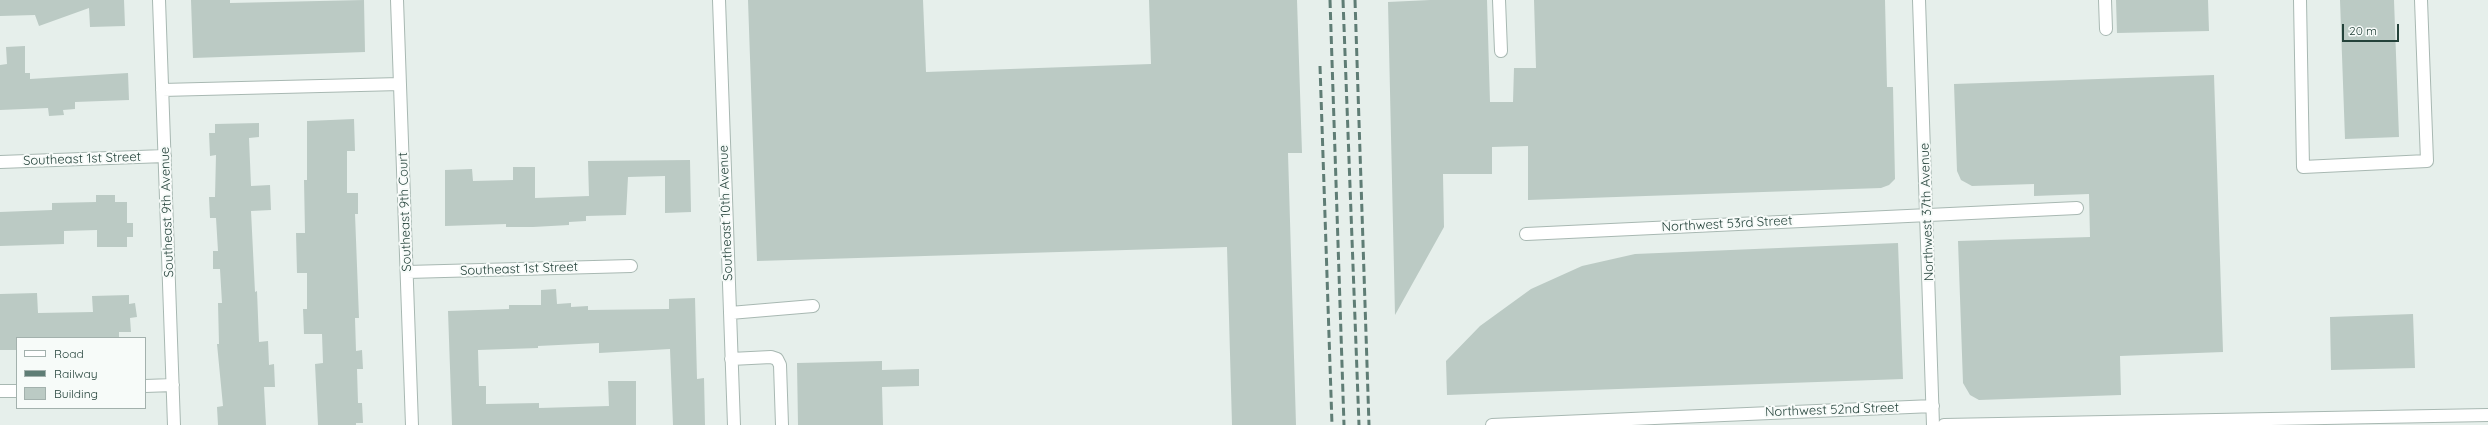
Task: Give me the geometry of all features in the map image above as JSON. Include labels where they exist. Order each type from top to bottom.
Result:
[{"type":"street","name":"Southeast 9th Avenue","points":[[159,0],[174,425]]},
{"type":"street","name":"Southeast 9th Court","points":[[397,0],[412,425]]},
{"type":"street","name":"Southeast 10th Avenue","points":[[719,0],[734,425]]},
{"type":"street","points":[[1499,0],[1501,51]]},
{"type":"street","name":"Northwest 37th Avenue","points":[[1919,0],[1933,425]]},
{"type":"street","points":[[2105,0],[2106,29]]},
{"type":"street","points":[[2300,0],[2303,167],[2427,161],[2421,0]]},
{"type":"street","points":[[162,90],[400,84]]},
{"type":"street","name":"Southeast 1st Street","points":[[0,162],[165,156]]},
{"type":"street","name":"Northwest 53rd Street","points":[[1526,234],[2077,208]]},
{"type":"street","name":"Southeast 1st Street","points":[[407,272],[631,266]]},
{"type":"street","points":[[730,313],[813,306]]},
{"type":"street","points":[[731,359],[771,357],[777,359],[780,365],[782,425]]},
{"type":"street","points":[[146,386],[173,385]]},
{"type":"street","points":[[0,391],[16,391]]},
{"type":"street","name":"Northwest 52nd Street","points":[[1492,425],[1933,406]]},
{"type":"street","points":[[1944,425],[2488,415]]},
{"type":"building","points":[[0,0],[124,0],[125,26],[90,27],[89,8],[39,26],[35,15],[0,16]]},
{"type":"building","points":[[191,0],[230,0],[230,3],[364,0],[365,52],[193,58]]},
{"type":"building","points":[[748,0],[923,0],[926,72],[1151,64],[1149,0],[1297,0],[1302,153],[1288,153],[1296,425],[1232,425],[1227,247],[757,261]]},
{"type":"building","points":[[1487,0],[1490,102],[1513,102],[1514,68],[1536,68],[1534,0],[1885,0],[1887,87],[1893,87],[1895,179],[1889,185],[1881,188],[1528,200],[1528,146],[1492,147],[1492,174],[1443,174],[1444,227],[1395,315],[1388,2]]},
{"type":"building","points":[[2116,0],[2208,0],[2209,31],[2117,33]]},
{"type":"building","points":[[2340,0],[2394,0],[2399,137],[2345,139]]},
{"type":"building","points":[[25,46],[25,73],[30,73],[30,79],[128,73],[129,100],[75,102],[75,109],[63,110],[64,115],[49,116],[48,108],[0,110],[0,65],[7,64],[6,47]]},
{"type":"building","points":[[2214,75],[2223,352],[2120,356],[2121,395],[1979,400],[1970,395],[1963,383],[1958,241],[2090,237],[2089,194],[2034,196],[2034,184],[1972,186],[1961,180],[1957,171],[1954,84]]},
{"type":"building","points":[[354,119],[355,151],[347,151],[347,193],[358,193],[358,214],[355,214],[359,318],[355,318],[356,351],[362,350],[363,369],[357,369],[358,403],[362,403],[363,423],[356,423],[356,425],[318,425],[315,364],[323,363],[322,334],[304,334],[303,309],[307,309],[307,273],[297,273],[296,233],[305,233],[304,180],[307,180],[307,121]]},
{"type":"building","points":[[259,123],[259,137],[249,138],[251,186],[270,185],[271,210],[251,211],[255,292],[257,291],[259,342],[268,341],[269,365],[274,364],[275,387],[264,387],[266,425],[218,425],[217,407],[223,406],[217,344],[219,344],[218,303],[222,303],[220,269],[213,269],[213,251],[218,251],[216,218],[210,218],[209,197],[215,197],[216,155],[210,156],[209,133],[215,133],[215,124]]},
{"type":"building","points":[[690,160],[691,212],[665,213],[665,176],[628,177],[626,215],[586,216],[586,221],[569,222],[569,225],[533,227],[506,227],[506,224],[445,226],[445,170],[472,169],[473,181],[513,180],[513,167],[535,167],[535,198],[589,196],[588,161]]},
{"type":"building","points":[[96,195],[115,195],[115,202],[127,202],[127,223],[133,223],[133,237],[127,237],[127,247],[97,247],[97,230],[64,231],[64,244],[0,246],[0,212],[52,210],[52,203],[96,202]]},
{"type":"building","points":[[1898,243],[1903,379],[1447,395],[1446,361],[1480,326],[1531,289],[1582,266],[1635,254]]},
{"type":"building","points":[[556,289],[557,304],[571,303],[571,307],[588,306],[588,310],[669,309],[669,299],[695,298],[697,379],[704,378],[705,425],[673,425],[670,349],[599,353],[599,343],[538,346],[538,348],[478,350],[479,386],[486,386],[486,404],[539,403],[539,408],[609,406],[608,381],[636,381],[636,425],[452,425],[448,311],[509,309],[509,305],[541,305],[541,290]]},
{"type":"building","points":[[37,293],[38,313],[93,312],[92,296],[129,295],[129,304],[135,303],[137,317],[130,318],[131,332],[119,332],[119,337],[16,337],[16,350],[0,350],[0,294]]},
{"type":"building","points":[[2413,314],[2415,368],[2331,370],[2330,317]]},
{"type":"building","points":[[882,361],[882,370],[919,369],[919,386],[882,387],[883,425],[798,425],[797,363]]},
{"type":"railway","points":[[1330,0],[1344,425]]},
{"type":"railway","points":[[1343,0],[1359,425]]},
{"type":"railway","points":[[1355,0],[1369,425]]},
{"type":"railway","points":[[1320,66],[1332,425]]}]
